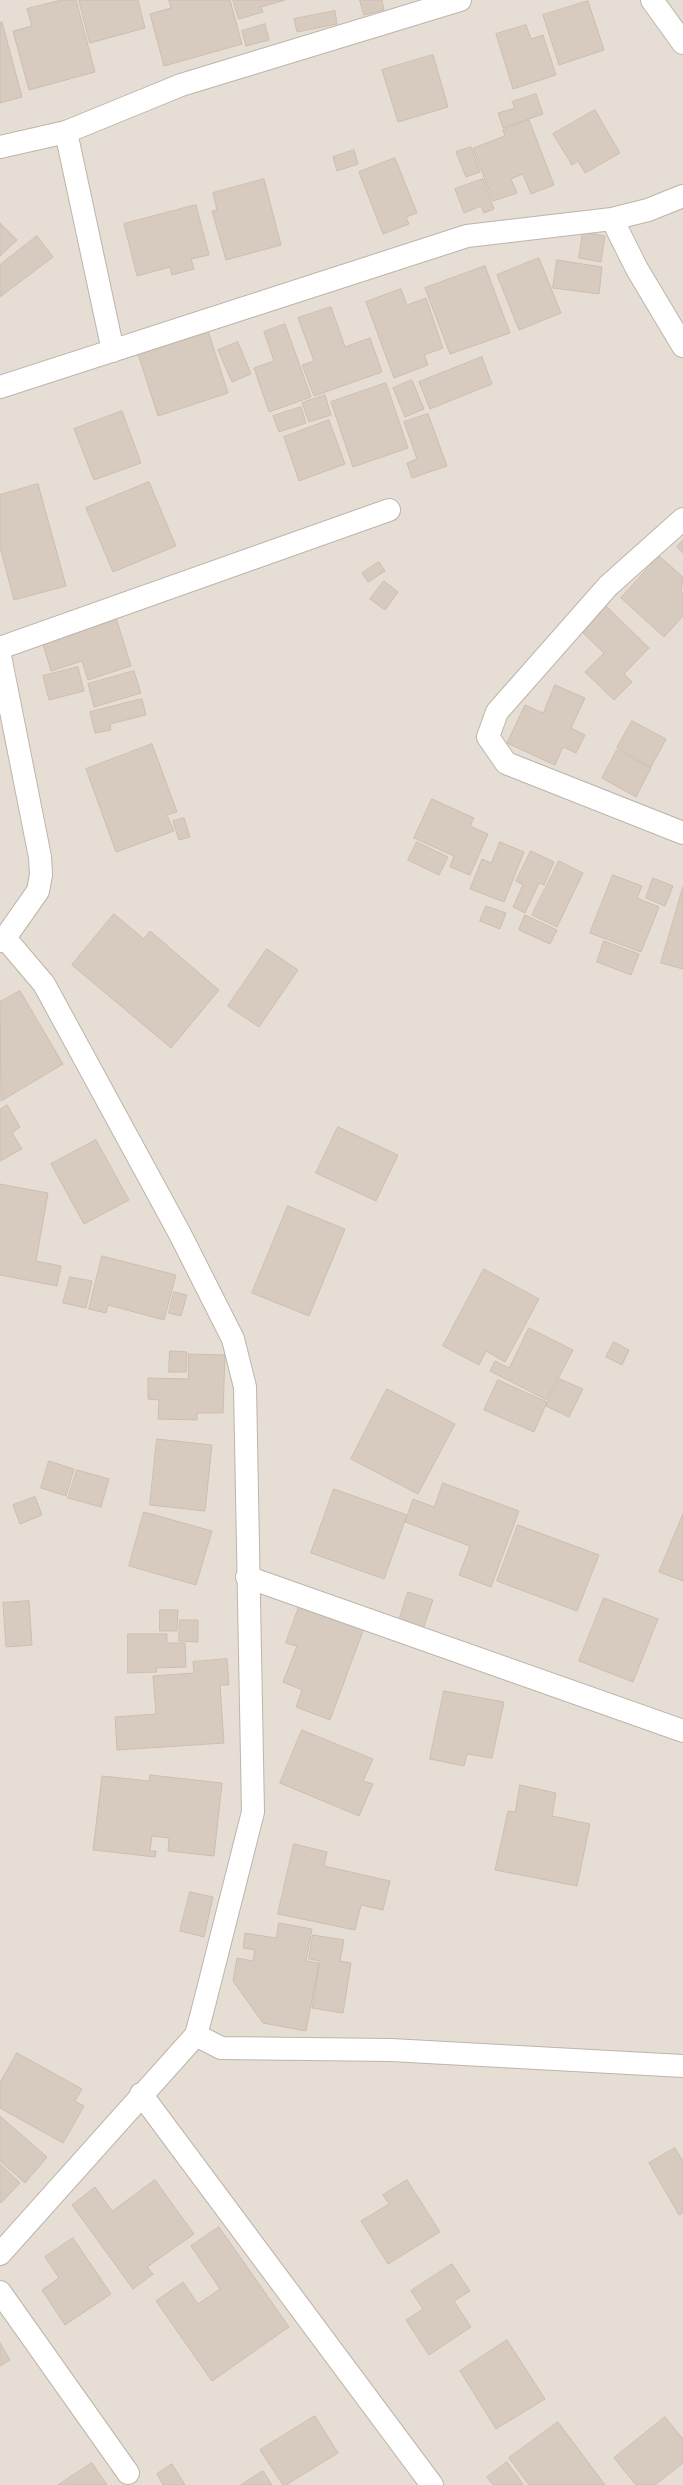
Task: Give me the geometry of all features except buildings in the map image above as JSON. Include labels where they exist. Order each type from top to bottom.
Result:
[{"type":"street","points":[[0,147],[66,132],[181,85],[460,0]]},
{"type":"street","points":[[652,0],[683,43]]},
{"type":"street","points":[[66,132],[113,351]]},
{"type":"street","points":[[0,387],[467,236],[612,219],[648,210],[683,196]]},
{"type":"street","points":[[612,219],[637,269],[683,346]]},
{"type":"street","points":[[0,648],[389,510]]},
{"type":"street","points":[[683,519],[608,586],[497,712],[488,737],[506,763],[683,833]]},
{"type":"street","points":[[0,656],[40,857],[41,869],[38,891],[3,940],[44,984],[180,1234],[233,1338],[245,1387],[247,1577],[253,1812],[196,2035],[141,2094],[0,2254]]},
{"type":"street","points":[[247,1577],[683,1731]]},
{"type":"street","points":[[196,2035],[220,2048],[391,2050],[683,2066]]},
{"type":"street","points":[[141,2094],[432,2485]]},
{"type":"street","points":[[0,2292],[128,2473]]},
{"type":"shaded area","points":[[0,0],[683,0],[683,2485],[0,2485]]}]
